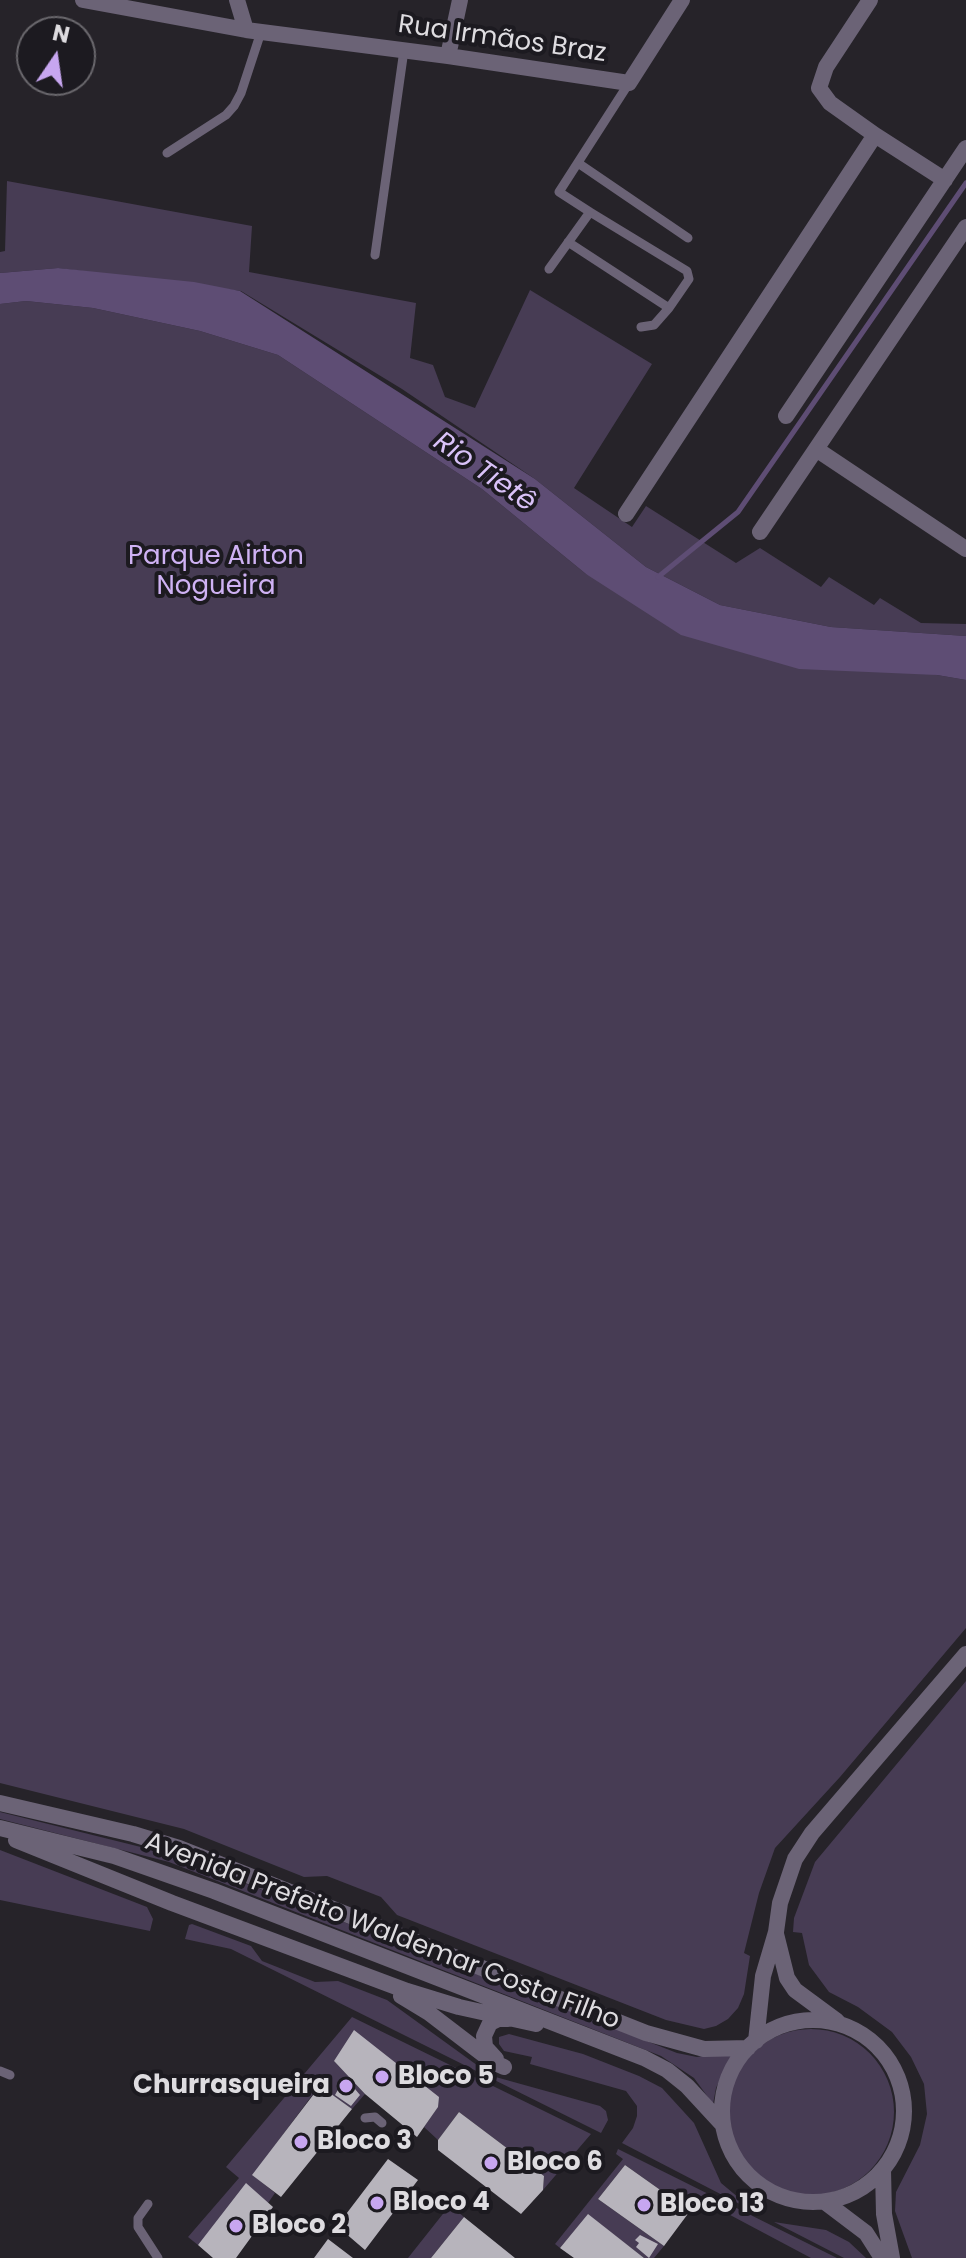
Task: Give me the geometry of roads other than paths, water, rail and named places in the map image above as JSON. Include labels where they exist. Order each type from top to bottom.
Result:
[{"type":"street","name":"Rua Irmãos Braz","points":[[83,0],[254,31],[629,83]]},
{"type":"street","points":[[237,0],[254,31]]},
{"type":"street","points":[[448,56],[460,0]]},
{"type":"street","points":[[629,83],[682,0]]},
{"type":"street","points":[[870,0],[826,67],[819,88],[830,103],[945,180]]},
{"type":"street","points":[[626,514],[875,135]]},
{"type":"street","points":[[786,416],[966,148]]},
{"type":"street","points":[[760,532],[966,227]]},
{"type":"street","points":[[816,449],[966,549]]},
{"type":"street","points":[[752,2044],[763,1976],[786,1881],[795,1859],[812,1833],[966,1654]]},
{"type":"street","points":[[0,1803],[179,1848],[646,2033],[704,2049],[752,2044]]},
{"type":"street","points":[[0,1830],[172,1903],[364,1976],[445,2003],[574,2030]]},
{"type":"street","name":"Avenida Prefeito Waldemar Costa Filho","points":[[0,1830],[114,1856],[214,1891],[574,2030],[667,2070],[687,2086],[723,2125]]},
{"type":"street","points":[[776,1932],[787,1978],[795,1990],[811,2004],[867,2038],[885,2055],[898,2076],[904,2100],[904,2125],[896,2149],[883,2170],[867,2185],[847,2196],[825,2202],[797,2201],[770,2191],[759,2183],[732,2152],[723,2125],[727,2082],[736,2062],[752,2044],[776,2028],[798,2022],[822,2021],[845,2026]]},
{"type":"street","points":[[364,1976],[429,2013],[504,2067],[485,2047],[484,2036],[490,2023],[510,2019]]},
{"type":"street","points":[[883,2170],[884,2214],[892,2258]]},
{"type":"street","points":[[825,2202],[866,2233],[882,2258]]},
{"type":"lane","points":[[167,153],[226,115],[234,106],[241,93],[254,31]]},
{"type":"lane","points":[[375,255],[404,50]]},
{"type":"lane","points":[[629,83],[559,192],[687,271],[689,279],[669,308],[654,325],[641,327]]},
{"type":"lane","points":[[578,163],[688,238]]},
{"type":"lane","points":[[549,269],[590,212]]},
{"type":"lane","points":[[568,242],[669,308]]},
{"type":"lane","points":[[365,2118],[375,2117],[382,2123]]},
{"type":"lane","points":[[148,2204],[138,2218],[138,2227],[158,2258]]},
{"type":"water","name":"Rio Tietê","points":[[58,268],[194,282],[240,291],[535,479],[646,567],[720,605],[831,627],[966,636],[966,680],[937,675],[799,669],[681,635],[586,574],[482,489],[278,355],[200,331],[93,308],[26,301],[0,304],[0,273]]},
{"type":"waterway","points":[[658,577],[738,512],[966,183]]},
{"type":"place","name":"Bloco 5","points":[[382,2077]]},
{"type":"place","name":"Churrasqueira","points":[[346,2086]]},
{"type":"place","name":"Bloco 3","points":[[301,2142]]},
{"type":"place","name":"Bloco 6","points":[[491,2163]]},
{"type":"place","name":"Bloco 4","points":[[377,2203]]},
{"type":"place","name":"Bloco 13","points":[[644,2205]]},
{"type":"place","name":"Bloco 2","points":[[236,2226]]},
{"type":"park label","name":"Parque Airton Nogueira","points":[[216,572]]}]
